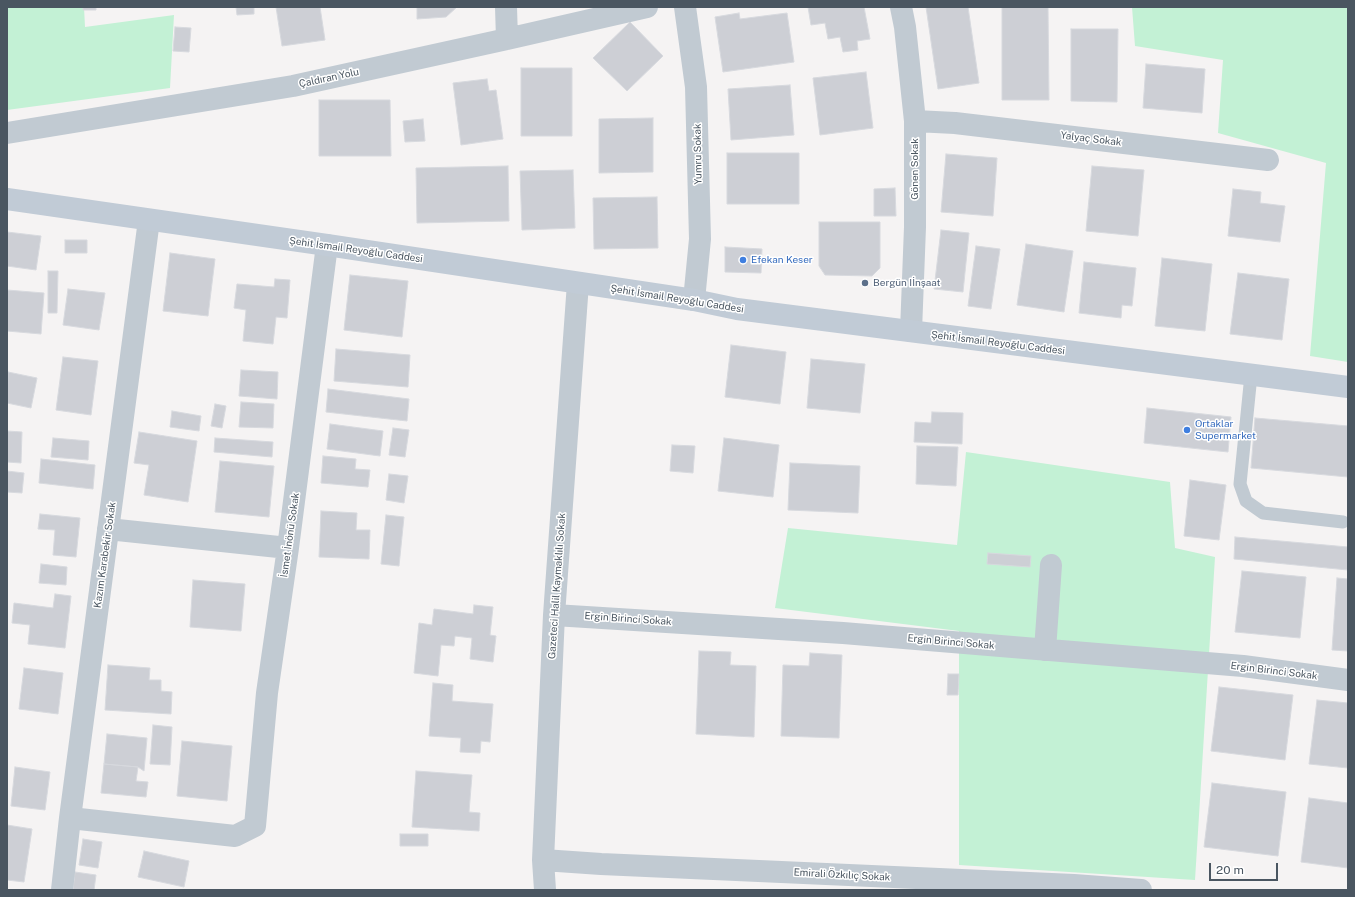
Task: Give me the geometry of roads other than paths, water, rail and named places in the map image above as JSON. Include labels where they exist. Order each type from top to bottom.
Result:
[{"type":"street","points":[[506,7],[507,39]]},
{"type":"street","name":"Çaldıran Yolu","points":[[7,133],[293,86],[647,7]]},
{"type":"street","name":"Yumru Sokak","points":[[686,7],[696,87],[700,239],[694,300]]},
{"type":"street","name":"Gönen Sokak","points":[[901,7],[905,27],[915,121],[915,227],[911,331]]},
{"type":"street","name":"Yalyaç Sokak","points":[[915,121],[955,123],[1268,160]]},
{"type":"street","name":"Şehit İsmail Reyoğlu Caddesi","points":[[7,199],[694,300],[737,309],[1348,387]]},
{"type":"street","name":"Kazım Karabekir Sokak","points":[[62,890],[70,818],[149,220]]},
{"type":"street","name":"İsmet İnönü Sokak","points":[[70,818],[235,836],[255,826],[267,692],[288,548],[327,245]]},
{"type":"street","name":"Gazeteci Halil Kaymaklılı Sokak","points":[[545,890],[543,860],[554,615],[578,283]]},
{"type":"street","points":[[108,529],[288,548]]},
{"type":"street","points":[[1045,650],[1051,565]]},
{"type":"street","name":"Ergin Birinci Sokak","points":[[554,615],[843,633],[1243,666],[1348,680]]},
{"type":"street","name":"Emirali Özkılıç Sokak","points":[[543,860],[601,864],[1074,885],[1141,890]]},
{"type":"lane","points":[[1251,375],[1240,484],[1246,501],[1263,513],[1343,522]]},
{"type":"place","name":"Efekan Keser","points":[[743,260]]},
{"type":"place","name":"Bergün Iİnşaat","points":[[865,283]]},
{"type":"place","name":"Ortaklar Supermarket","points":[[1187,430]]}]
